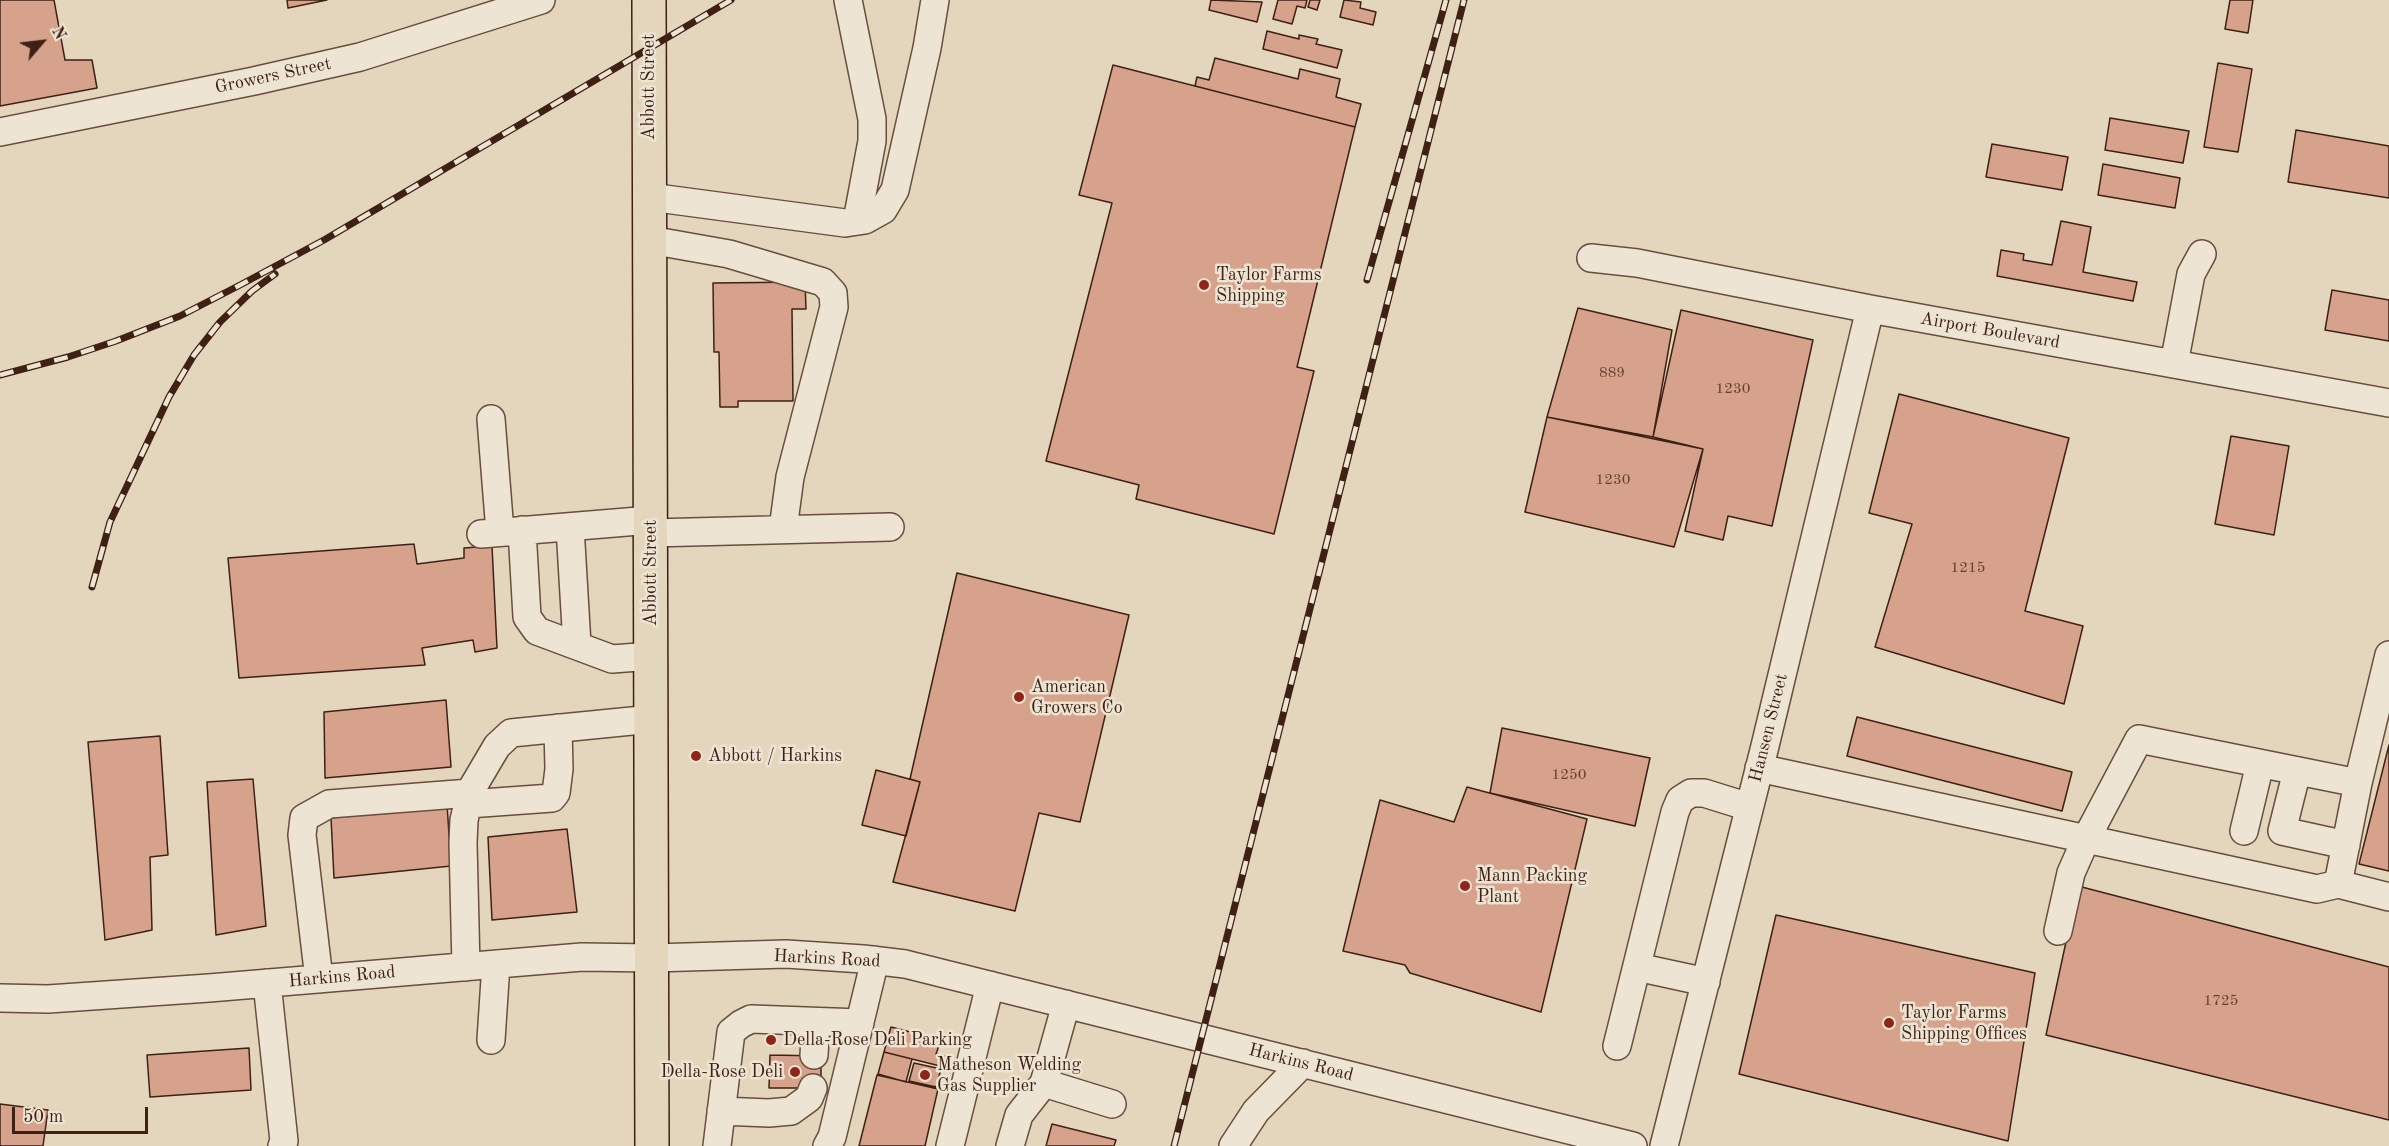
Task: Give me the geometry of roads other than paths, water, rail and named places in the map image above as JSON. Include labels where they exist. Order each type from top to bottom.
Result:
[{"type":"main road","name":"Abbott Street","points":[[649,0],[652,1146]]},
{"type":"street","name":"Growers Street","points":[[0,132],[254,81],[360,57],[502,6],[542,0]]},
{"type":"street","points":[[848,0],[872,119],[872,141],[856,221]]},
{"type":"street","points":[[650,196],[845,223],[865,220],[883,210],[895,190],[927,48],[935,0]]},
{"type":"street","points":[[650,240],[729,255],[824,282],[833,293],[834,307],[790,477],[783,529]]},
{"type":"street","points":[[2174,364],[2191,274],[2202,254]]},
{"type":"street","name":"Airport Boulevard","points":[[1591,258],[1637,263],[1870,309],[2389,403]]},
{"type":"street","name":"Hansen Street","points":[[1671,1145],[1706,982],[1870,309]]},
{"type":"street","points":[[491,419],[501,532],[527,617],[537,631],[612,659],[652,656]]},
{"type":"street","points":[[570,526],[577,645]]},
{"type":"street","points":[[501,532],[570,526],[783,529],[890,527]]},
{"type":"street","points":[[2338,884],[2358,783],[2389,655]]},
{"type":"street","points":[[466,967],[463,843],[469,798],[497,746],[511,733],[652,719]]},
{"type":"street","points":[[318,979],[302,835],[304,818],[329,804],[469,798],[552,798],[556,792],[559,769],[558,728]]},
{"type":"street","points":[[2058,931],[2071,873],[2086,839],[2139,739],[2358,783]]},
{"type":"street","points":[[2244,831],[2260,764]]},
{"type":"street","points":[[1759,768],[2318,889],[2338,884],[2389,897]]},
{"type":"street","points":[[2297,771],[2282,831],[2346,845]]},
{"type":"street","points":[[1617,1047],[1675,812],[1680,800],[1691,793],[1704,793],[1749,807]]},
{"type":"street","name":"Harkins Road","points":[[0,998],[48,999],[582,957],[653,958],[786,954],[875,960],[905,964],[1634,1146]]},
{"type":"street","points":[[827,1146],[832,1137],[875,960]]},
{"type":"street","points":[[491,1040],[496,964]]},
{"type":"street","points":[[1637,967],[1706,982]]},
{"type":"street","points":[[267,983],[284,1141],[282,1146]]},
{"type":"street","points":[[950,1146],[990,985]]},
{"type":"street","points":[[1010,1146],[1018,1115],[1044,1083],[1066,1004]]},
{"type":"street","points":[[717,1146],[731,1032],[752,1019],[860,1023]]},
{"type":"street","points":[[814,1056],[816,1022]]},
{"type":"street","points":[[1233,1146],[1256,1111],[1303,1063]]},
{"type":"street","points":[[1044,1083],[1112,1104]]},
{"type":"street","points":[[721,1111],[769,1113],[791,1111],[809,1098],[813,1088]]},
{"type":"railway","points":[[0,375],[68,357],[180,316],[324,240],[731,0]]},
{"type":"railway","points":[[1367,280],[1446,0]]},
{"type":"railway","points":[[1174,1146],[1464,0]]},
{"type":"railway","points":[[92,587],[110,522],[169,397],[194,355],[220,322],[252,291],[275,274]]},
{"type":"place","name":"Taylor Farms Shipping","points":[[1204,285]]},
{"type":"place","name":"American Growers Co","points":[[1019,697]]},
{"type":"place","name":"Abbott / Harkins","points":[[696,756]]},
{"type":"place","name":"Mann Packing Plant","points":[[1465,886]]},
{"type":"place","name":"Taylor Farms Shipping Offices","points":[[1889,1023]]},
{"type":"place","name":"Della-Rose Deli Parking","points":[[771,1040]]},
{"type":"place","name":"Della-Rose Deli","points":[[795,1072]]},
{"type":"place","name":"Matheson Welding Gas Supplier","points":[[925,1075]]}]
